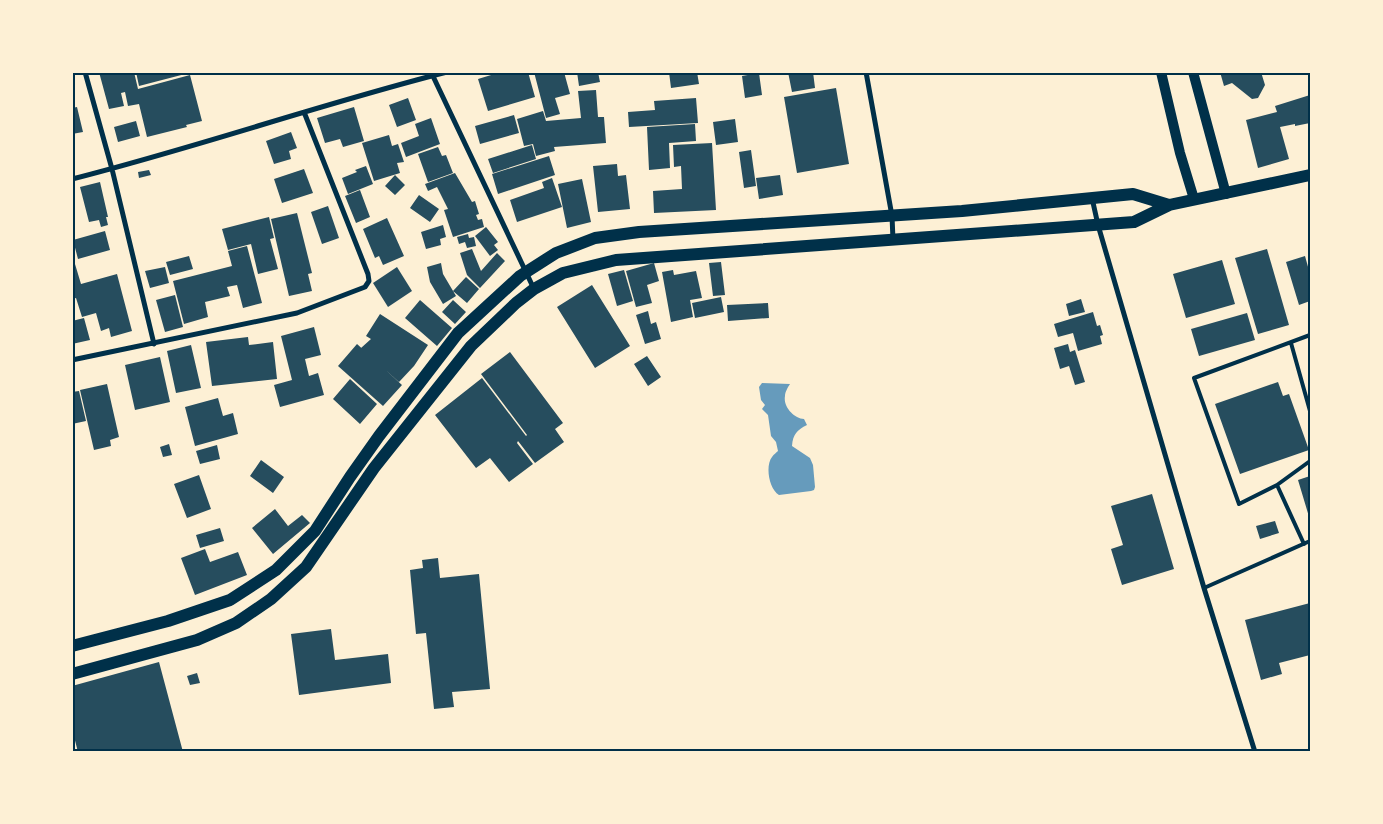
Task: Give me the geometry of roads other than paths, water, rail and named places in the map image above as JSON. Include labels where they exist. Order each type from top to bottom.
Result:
[{"type":"main road","points":[[1162,72],[1180,153],[1194,199]]},
{"type":"main road","points":[[1193,72],[1226,194]]},
{"type":"main road","points":[[72,674],[197,640],[236,623],[271,599],[306,567],[374,468],[471,346],[516,303],[534,289],[563,273],[616,260],[1134,222],[1169,205],[1310,175]]},
{"type":"main road","points":[[72,646],[168,621],[230,600],[276,570],[315,531],[379,436],[458,334],[520,276],[556,253],[595,238],[639,232],[962,211],[1133,194],[1169,205]]},
{"type":"street","points":[[85,72],[112,169],[154,344]]},
{"type":"street","points":[[72,179],[112,169],[432,74],[447,72]]},
{"type":"street","points":[[866,72],[892,216],[892,241]]},
{"type":"street","points":[[432,74],[534,289]]},
{"type":"street","points":[[72,360],[297,313],[365,287],[369,281],[368,274],[304,112]]},
{"type":"street","points":[[1092,198],[1098,225],[1204,588],[1256,752]]},
{"type":"lane","points":[[1310,335],[1194,378],[1239,504],[1277,485],[1310,461]]},
{"type":"lane","points":[[1291,343],[1310,411]]},
{"type":"lane","points":[[1277,485],[1304,544]]},
{"type":"lane","points":[[1204,588],[1310,542]]},
{"type":"water","points":[[762,383],[790,384],[785,394],[787,408],[793,414],[804,419],[807,425],[796,433],[792,446],[810,458],[813,465],[814,490],[779,495],[773,488],[769,477],[769,466],[772,457],[778,451],[776,442],[771,436],[768,415],[762,409],[765,405],[761,400],[759,387]]}]
